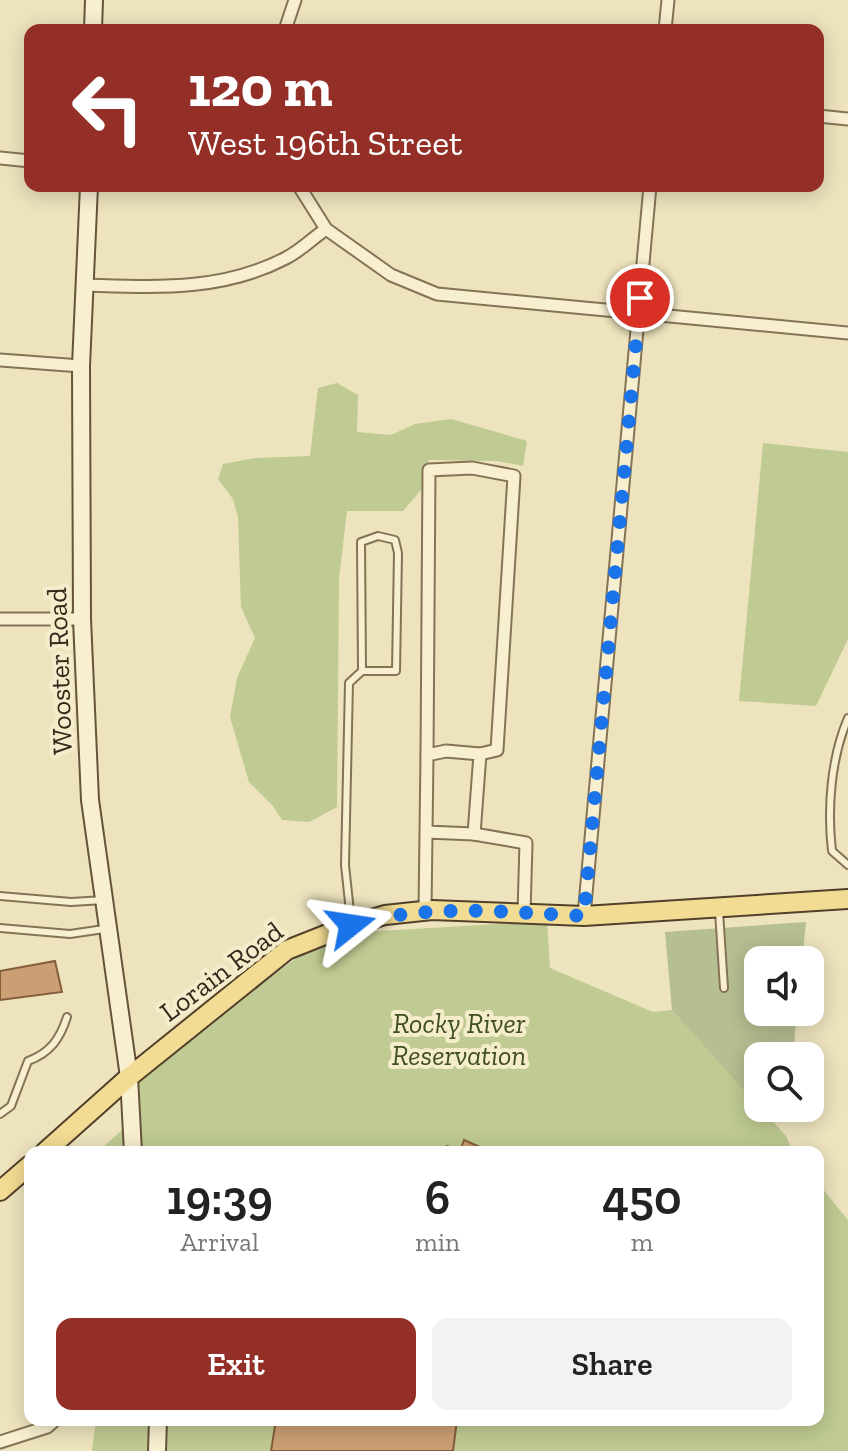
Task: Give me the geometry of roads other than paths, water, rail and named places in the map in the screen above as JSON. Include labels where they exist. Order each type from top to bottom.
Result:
[{"type":"main road","points":[[93,24],[94,0]]},
{"type":"main road","name":"Wooster Road","points":[[89,192],[81,366],[82,619],[90,800],[129,1077],[133,1146]]},
{"type":"main road","name":"Lorain Road","points":[[56,1146],[129,1077],[287,950],[351,925],[385,915],[425,911],[584,916],[848,899]]},
{"type":"main road","points":[[0,1191],[24,1170]]},
{"type":"main road","points":[[157,1451],[158,1426]]},
{"type":"street","points":[[287,24],[295,0]]},
{"type":"street","points":[[666,24],[668,0]]},
{"type":"street","points":[[824,117],[848,119]]},
{"type":"street","points":[[0,158],[24,160]]},
{"type":"street","points":[[303,192],[326,229],[391,275],[437,294],[848,333]]},
{"type":"street","points":[[584,916],[649,192]]},
{"type":"street","points":[[84,285],[173,288],[231,279],[287,258],[326,229]]},
{"type":"street","points":[[0,360],[81,366]]},
{"type":"street","points":[[425,911],[429,470],[472,468],[514,476],[497,750],[480,754],[446,751],[427,755]]},
{"type":"street","points":[[0,619],[82,619]]},
{"type":"street","points":[[474,834],[480,754]]},
{"type":"street","points":[[426,832],[474,834],[526,843],[524,913]]},
{"type":"street","points":[[0,1442],[48,1426]]},
{"type":"lane","points":[[351,925],[345,865],[349,683],[362,671],[396,671],[398,553],[395,540],[378,536],[361,542],[362,671]]},
{"type":"lane","points":[[848,718],[836,745],[830,830],[832,851],[848,865]]},
{"type":"lane","points":[[0,896],[71,902],[104,900]]},
{"type":"lane","points":[[719,907],[724,988]]},
{"type":"lane","points":[[0,928],[70,934],[108,928]]},
{"type":"lane","points":[[0,1114],[11,1106],[28,1061],[47,1052],[55,1044],[67,1017]]},
{"type":"park label","name":"Rocky River Reservation","points":[[459,1039]]}]
